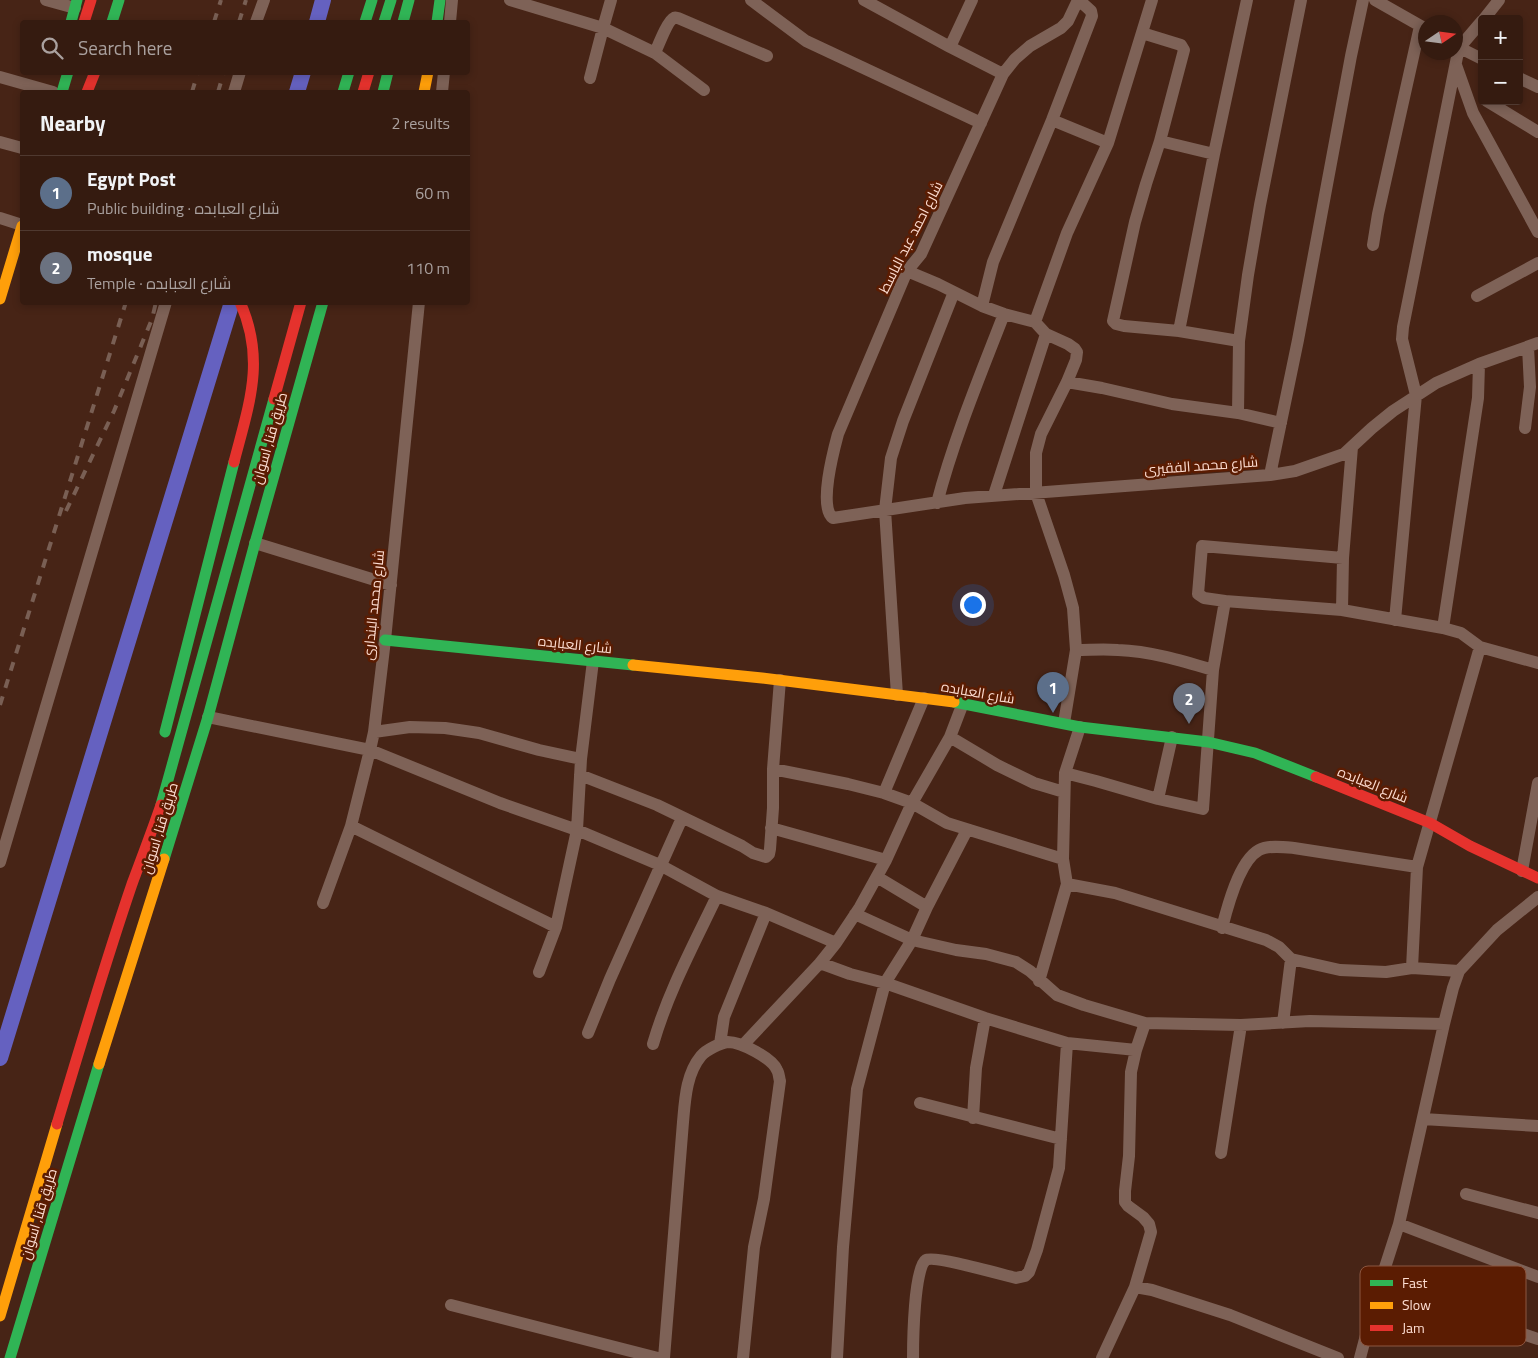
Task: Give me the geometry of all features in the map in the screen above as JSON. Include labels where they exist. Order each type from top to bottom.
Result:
[{"type":"main road","points":[[85,20],[91,0]]},
{"type":"main road","points":[[113,20],[119,0]]},
{"type":"main road","points":[[366,20],[372,0]]},
{"type":"main road","points":[[385,20],[391,0]]},
{"type":"main road","points":[[403,20],[409,0]]},
{"type":"main road","points":[[437,20],[440,0]]},
{"type":"main road","points":[[72,20],[76,4]]},
{"type":"main road","points":[[56,90],[58,75]]},
{"type":"main road","points":[[57,90],[66,75]]},
{"type":"main road","points":[[78,90],[82,75]]},
{"type":"main road","points":[[88,90],[94,75]]},
{"type":"main road","points":[[344,90],[348,75]]},
{"type":"main road","points":[[364,90],[368,75]]},
{"type":"main road","points":[[384,90],[387,75]]},
{"type":"main road","points":[[424,90],[427,75]]},
{"type":"main road","points":[[0,299],[20,232]]},
{"type":"main road","points":[[161,747],[254,378],[254,345],[251,328],[241,305]]},
{"type":"main road","name":"طريق قنا, اسوان","points":[[0,1316],[91,1011],[164,794],[300,305]]},
{"type":"main road","name":"طريق قنا, اسوان","points":[[10,1358],[208,717],[322,305]]},
{"type":"main road","points":[[292,335],[312,340]]},
{"type":"main road","name":"شارع العبابده","points":[[385,640],[780,680],[924,698],[1080,727],[1208,742],[1255,753],[1430,823],[1470,846],[1538,878]]},
{"type":"main road","points":[[133,882],[133,862],[139,833]]},
{"type":"street","points":[[46,0],[76,4]]},
{"type":"street","points":[[257,20],[264,0]]},
{"type":"street","points":[[450,20],[452,0]]},
{"type":"street","points":[[510,0],[604,28],[655,53],[704,90]]},
{"type":"street","points":[[590,78],[611,0]]},
{"type":"street","points":[[751,0],[806,41],[980,124]]},
{"type":"street","points":[[864,0],[1003,74]]},
{"type":"street","points":[[950,47],[972,0]]},
{"type":"street","points":[[982,306],[993,262],[1052,120],[1092,16],[1091,11],[1079,0]]},
{"type":"street","name":"شارع احمد عبد الباسط","points":[[834,518],[830,516],[828,510],[827,490],[838,434],[907,271],[921,254],[1003,74],[1015,59],[1030,46],[1061,28],[1068,20],[1079,0]]},
{"type":"street","points":[[1035,322],[1067,233],[1108,143],[1152,0]]},
{"type":"street","points":[[1179,332],[1247,0]]},
{"type":"street","points":[[1238,413],[1239,341],[1248,275],[1300,0]]},
{"type":"street","points":[[1270,475],[1300,331],[1362,0]]},
{"type":"street","points":[[1375,0],[1418,25]]},
{"type":"street","points":[[1487,15],[1499,0]]},
{"type":"street","points":[[655,53],[672,19],[678,18],[767,56]]},
{"type":"street","points":[[1463,41],[1478,25]]},
{"type":"street","points":[[1142,33],[1181,45],[1184,50],[1138,212],[1113,319],[1116,324],[1124,326],[1239,341]]},
{"type":"street","points":[[1373,245],[1378,214],[1418,49]]},
{"type":"street","points":[[1463,50],[1478,57]]},
{"type":"street","points":[[1395,620],[1416,395],[1402,339],[1403,327],[1456,60]]},
{"type":"street","points":[[1456,65],[1473,113],[1538,232]]},
{"type":"street","points":[[235,90],[239,75]]},
{"type":"street","points":[[442,90],[444,75]]},
{"type":"street","points":[[0,77],[49,90]]},
{"type":"street","points":[[1523,80],[1538,87]]},
{"type":"street","points":[[1465,88],[1478,96]]},
{"type":"street","points":[[1494,105],[1538,132]]},
{"type":"street","points":[[1052,120],[1108,143]]},
{"type":"street","points":[[1160,140],[1214,154]]},
{"type":"street","points":[[0,142],[20,147]]},
{"type":"street","points":[[0,218],[20,224]]},
{"type":"street","points":[[1477,296],[1538,263]]},
{"type":"street","points":[[907,271],[982,306],[1035,322],[1046,334],[1076,349],[1076,360],[1041,434],[1036,453],[1036,493],[1073,608],[1076,650],[1064,723]]},
{"type":"street","points":[[897,695],[886,510],[890,458],[902,421],[954,292]]},
{"type":"street","points":[[0,862],[165,305]]},
{"type":"street","name":"شارع محمد البندارى","points":[[323,903],[351,826],[374,732],[391,585],[418,305]]},
{"type":"street","points":[[937,503],[946,468],[961,424],[1004,314]]},
{"type":"street","points":[[994,495],[1046,334]]},
{"type":"street","points":[[1525,428],[1533,345]]},
{"type":"street","name":"شارع محمد الفقيرى","points":[[834,518],[965,498],[1270,475],[1295,470],[1325,462],[1344,454],[1379,422],[1416,395],[1479,364],[1533,345]]},
{"type":"street","points":[[1443,628],[1478,398],[1479,364]]},
{"type":"street","points":[[1067,382],[1172,404],[1238,413],[1281,424]]},
{"type":"street","points":[[1342,610],[1343,558],[1352,447]]},
{"type":"street","points":[[255,543],[391,585]]},
{"type":"street","points":[[1343,558],[1202,546],[1198,594],[1204,598],[1225,601],[1342,610],[1443,628],[1461,633],[1480,648],[1538,662]]},
{"type":"street","points":[[1065,774],[1203,809],[1213,670],[1225,601]]},
{"type":"street","points":[[1412,968],[1417,867],[1480,648]]},
{"type":"street","points":[[1076,650],[1127,651],[1178,660],[1213,670]]},
{"type":"street","points":[[539,972],[556,927],[577,830],[581,759],[593,661]]},
{"type":"street","points":[[580,775],[657,805],[764,858],[769,854],[780,680]]},
{"type":"street","points":[[884,793],[924,698]]},
{"type":"street","points":[[743,1045],[820,963],[855,914],[886,860],[912,803],[950,737],[962,704]]},
{"type":"street","points":[[208,717],[370,750],[500,803],[577,830],[660,865],[717,896],[766,913],[836,943]]},
{"type":"street","points":[[374,732],[410,727],[445,728],[479,733],[539,750],[581,759]]},
{"type":"street","points":[[1039,981],[1067,884],[1063,859],[1065,774],[1080,727]]},
{"type":"street","points":[[950,737],[997,766],[1034,783],[1064,792]]},
{"type":"street","points":[[1158,799],[1172,737]]},
{"type":"street","points":[[773,769],[884,793],[912,803],[947,823],[1063,859]]},
{"type":"street","points":[[1522,871],[1535,820],[1538,783]]},
{"type":"street","points":[[588,1033],[606,987],[682,818]]},
{"type":"street","points":[[351,826],[556,927]]},
{"type":"street","points":[[771,828],[886,860]]},
{"type":"street","points":[[837,1358],[843,1247],[856,1089],[885,983],[912,940],[966,830]]},
{"type":"street","points":[[1222,928],[1232,892],[1250,859],[1259,850],[1280,847],[1294,848],[1417,867]]},
{"type":"street","points":[[877,877],[927,907]]},
{"type":"street","points":[[1067,884],[1115,893],[1222,928],[1266,940],[1291,959],[1340,970],[1386,972],[1412,968],[1460,971]]},
{"type":"street","points":[[653,1044],[659,1022],[717,896]]},
{"type":"street","points":[[1385,1266],[1399,1224],[1444,1024],[1453,988],[1460,971],[1497,930],[1538,898]]},
{"type":"street","points":[[720,1044],[724,1017],[766,913]]},
{"type":"street","points":[[855,914],[912,940],[956,950],[986,954],[1016,962],[1030,971],[1057,995],[1145,1023],[1241,1025],[1328,1021],[1444,1024]]},
{"type":"street","points":[[1283,1023],[1291,959]]},
{"type":"street","points":[[820,963],[850,974],[885,983],[985,1018],[1068,1043],[1136,1050]]},
{"type":"street","points":[[973,1118],[976,1068],[985,1018]]},
{"type":"street","points":[[1102,1358],[1135,1286],[1151,1232],[1149,1224],[1143,1217],[1125,1202],[1129,1156],[1131,1072],[1145,1023]]},
{"type":"street","points":[[1221,1153],[1241,1025]]},
{"type":"street","points":[[664,1358],[687,1087],[693,1068],[702,1054],[720,1044],[729,1042],[743,1045],[770,1061],[777,1070],[780,1081],[764,1198],[754,1247],[743,1358]]},
{"type":"street","points":[[913,1358],[914,1318],[919,1274],[926,1260],[945,1260],[1016,1278],[1025,1276],[1029,1272],[1037,1250],[1059,1168],[1068,1043]]},
{"type":"street","points":[[920,1103],[1061,1139]]},
{"type":"street","points":[[1423,1119],[1538,1126]]},
{"type":"street","points":[[1466,1194],[1538,1213]]},
{"type":"street","points":[[1399,1224],[1509,1266]]},
{"type":"street","points":[[1526,1272],[1538,1277]]},
{"type":"street","points":[[1135,1286],[1230,1315],[1338,1358]]},
{"type":"street","points":[[451,1305],[658,1358]]},
{"type":"street","points":[[1526,1335],[1538,1339]]},
{"type":"waterway","points":[[318,20],[323,0]]},
{"type":"waterway","points":[[298,90],[302,75]]},
{"type":"waterway","points":[[0,1058],[231,305]]},
{"type":"railway","points":[[215,20],[221,0]]},
{"type":"railway","points":[[240,20],[246,0]]},
{"type":"railway","points":[[193,90],[197,75]]},
{"type":"railway","points":[[219,90],[223,75]]},
{"type":"railway","points":[[0,705],[125,305]]},
{"type":"railway","points":[[66,511],[114,411],[152,319],[155,305]]},
{"type":"traffic: fast","points":[[72,20],[77,0]]},
{"type":"traffic: fast","points":[[113,20],[119,0]]},
{"type":"traffic: fast","points":[[366,20],[372,0]]},
{"type":"traffic: fast","points":[[385,20],[391,0]]},
{"type":"traffic: fast","points":[[404,20],[409,0]]},
{"type":"traffic: fast","points":[[437,20],[440,0]]},
{"type":"traffic: fast","points":[[63,90],[67,75]]},
{"type":"traffic: fast","points":[[344,90],[348,75]]},
{"type":"traffic: fast","points":[[384,90],[387,75]]},
{"type":"traffic: fast","points":[[164,859],[208,717],[322,305]]},
{"type":"traffic: fast","points":[[161,805],[274,399]]},
{"type":"traffic: fast","points":[[165,732],[234,462]]},
{"type":"traffic: fast","points":[[385,640],[633,665]]},
{"type":"traffic: fast","points":[[954,702],[1080,727],[1208,742],[1255,753],[1316,777]]},
{"type":"traffic: fast","points":[[10,1358],[99,1064]]},
{"type":"traffic: slow","points":[[424,90],[427,75]]},
{"type":"traffic: slow","points":[[0,299],[20,233]]},
{"type":"traffic: slow","points":[[633,665],[762,678],[954,702]]},
{"type":"traffic: slow","points":[[99,1064],[164,859]]},
{"type":"traffic: slow","points":[[0,1316],[57,1124]]},
{"type":"traffic: jam","points":[[85,20],[91,0]]},
{"type":"traffic: jam","points":[[88,90],[94,75]]},
{"type":"traffic: jam","points":[[364,90],[368,75]]},
{"type":"traffic: jam","points":[[234,462],[249,401],[253,363],[248,323],[241,305]]},
{"type":"traffic: jam","points":[[274,399],[300,305]]},
{"type":"traffic: jam","points":[[1316,777],[1430,823],[1470,846],[1538,878]]},
{"type":"traffic: jam","points":[[57,1124],[112,944],[161,805]]},
{"type":"place","name":"Egypt Post","points":[[1053,713]]},
{"type":"place","name":"mosque","points":[[1189,724]]}]
